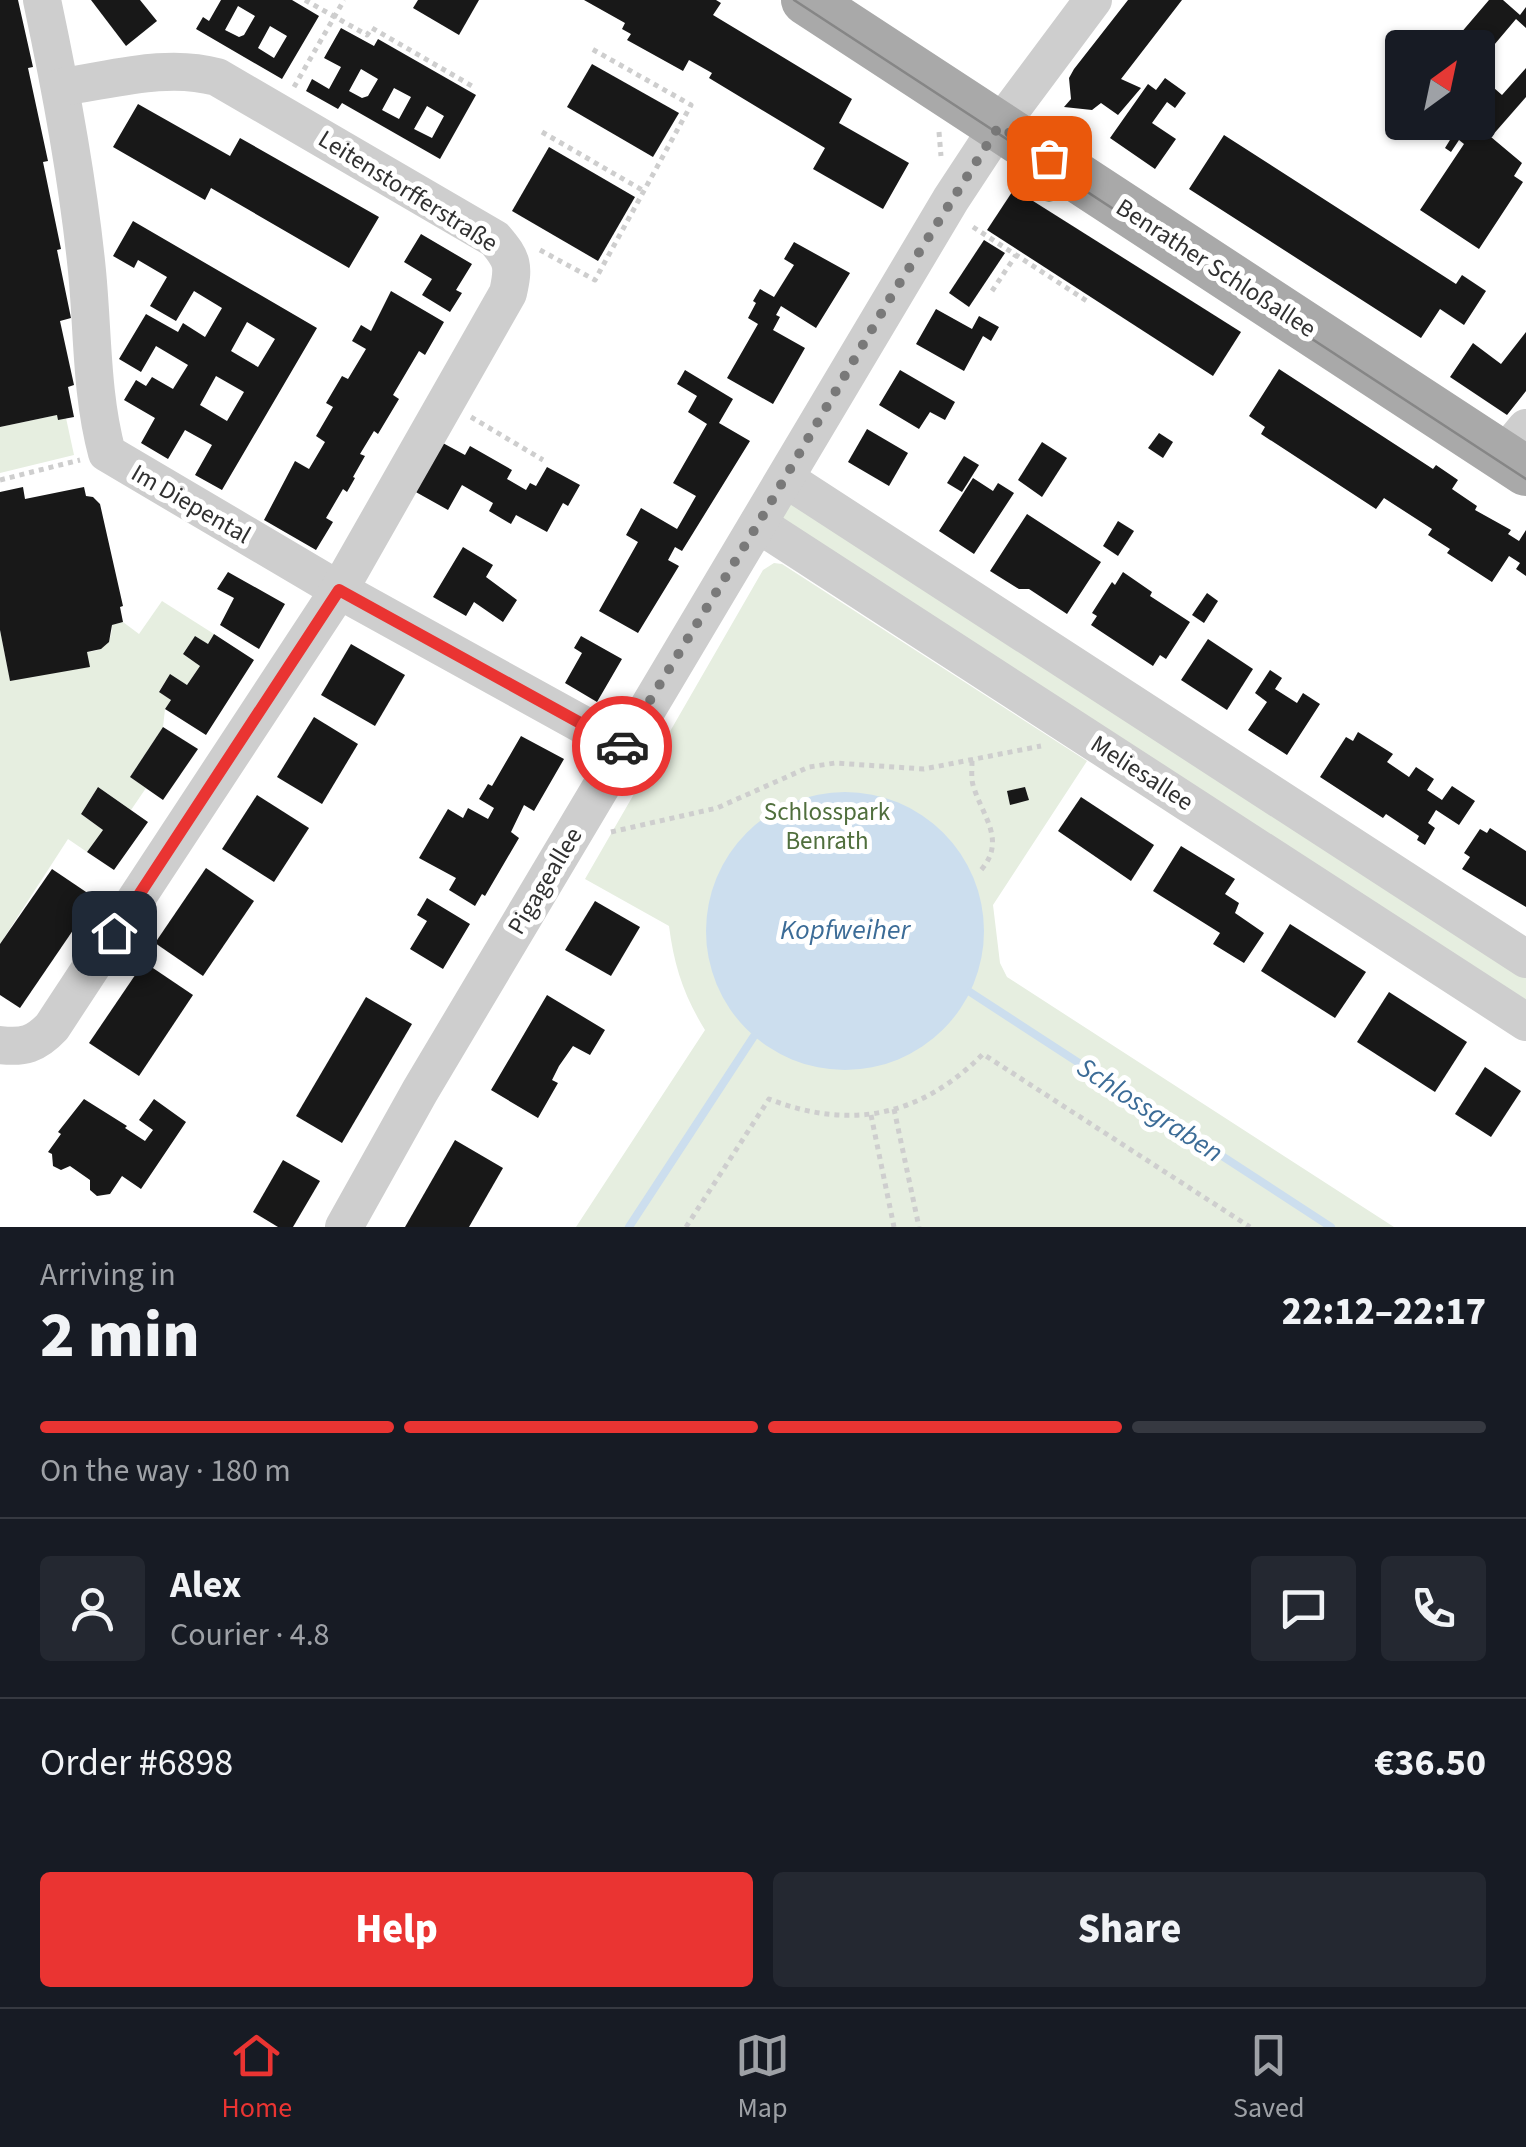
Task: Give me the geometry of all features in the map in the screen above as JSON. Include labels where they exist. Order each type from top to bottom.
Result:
[{"type":"main road","name":"Benrather Schloßallee","points":[[806,0],[999,126],[1518,451]]},
{"type":"street","name":"Im Diepental","points":[[42,0],[61,87],[86,268],[98,423],[107,453],[339,590],[623,747]]},
{"type":"street","name":"Pigageallee","points":[[344,1227],[623,747],[945,209],[999,126],[1093,0]]},
{"type":"street","name":"Leitenstorfferstraße","points":[[0,1046],[39,1042],[52,1026],[339,590],[508,294],[511,257],[494,239],[217,76],[197,71],[148,72],[61,87]]},
{"type":"street","points":[[786,479],[1526,959]]},
{"type":"street","name":"Meliesallee","points":[[758,524],[1526,1022]]},
{"type":"path","points":[[305,0],[367,35],[372,28],[472,86]]},
{"type":"path","points":[[280,111],[344,0]]},
{"type":"path","points":[[511,257],[533,246],[594,280],[691,105],[592,49]]},
{"type":"path","points":[[542,132],[644,191]]},
{"type":"path","points":[[945,209],[1090,303]]},
{"type":"path","points":[[992,291],[1016,255]]},
{"type":"path","points":[[446,402],[543,460]]},
{"type":"path","points":[[0,480],[107,453]]},
{"type":"path","points":[[579,824],[612,832],[717,808],[810,766],[835,763],[924,768],[1053,744],[1073,728]]},
{"type":"path","points":[[972,760],[972,783],[993,833],[991,854],[981,870]]},
{"type":"path","points":[[686,1227],[768,1100],[813,1113],[871,1115],[948,1085],[983,1054],[1250,1227]]},
{"type":"path","points":[[894,1109],[918,1227]]},
{"type":"path","points":[[871,1115],[894,1227]]},
{"type":"green space","points":[[57,415],[66,418],[74,455],[0,473],[0,427]]},
{"type":"green space","points":[[787,501],[1526,967],[1526,1012],[779,526]]},
{"type":"green space","name":"Schlosspark Benrath","points":[[774,563],[782,564],[1087,761],[993,905],[1000,963],[1007,977],[1394,1227],[576,1227],[705,1030],[681,980],[669,926],[585,879],[763,570]]},
{"type":"green space","points":[[162,601],[214,634],[208,644],[195,636],[183,654],[200,666],[187,685],[170,675],[159,691],[171,700],[165,709],[163,727],[130,777],[146,788],[131,810],[98,787],[81,814],[103,830],[87,852],[68,839],[0,944],[0,630],[10,680],[89,667],[87,652],[106,644],[112,625],[123,622],[139,634]]},
{"type":"water","name":"Kopfweiher","points":[[845,792],[898,802],[943,833],[974,878],[984,931],[974,984],[943,1029],[898,1060],[845,1070],[792,1060],[747,1029],[716,984],[706,931],[716,878],[747,833],[792,802]]},
{"type":"building","points":[[0,0],[18,0],[33,67],[28,68],[48,161],[43,162],[71,318],[60,321],[74,385],[68,387],[74,417],[58,420],[57,415],[0,427]]},
{"type":"building","points":[[91,0],[140,0],[157,21],[126,46]]},
{"type":"building","points":[[221,0],[292,0],[319,16],[282,79],[196,29],[203,17],[209,21]],"holes":[[[238,6],[255,16],[239,37],[225,30]],[[270,26],[287,36],[274,58],[258,48]]]},
{"type":"building","points":[[418,0],[479,0],[459,35],[413,8]]},
{"type":"building","points":[[584,0],[721,3],[713,15],[852,99],[839,123],[909,163],[883,209],[813,169],[825,148],[709,78],[712,73],[689,60],[683,71],[627,40],[631,34],[622,29],[625,23]]},
{"type":"building","points":[[1128,0],[1182,0],[1121,79],[1141,88],[1118,115],[1101,103],[1092,110],[1064,107],[1071,99],[1069,78],[1074,69]]},
{"type":"building","points":[[1489,0],[1503,0],[1520,15],[1526,7],[1526,28],[1516,19],[1495,44],[1495,30],[1463,30]]},
{"type":"building","points":[[341,28],[374,46],[378,39],[476,95],[440,159],[342,103],[338,109],[306,91],[312,79],[329,89],[341,67],[324,58]],"holes":[[[361,69],[378,79],[368,96],[362,98],[349,91]],[[394,88],[411,97],[399,119],[382,110]],[[427,106],[444,116],[432,138],[414,129]]]},
{"type":"building","points":[[592,64],[679,113],[653,157],[567,107]]},
{"type":"building","points":[[1526,68],[1526,97],[1495,132],[1495,89],[1502,95]]},
{"type":"building","points":[[1165,78],[1186,93],[1175,108],[1167,102],[1152,123],[1176,139],[1155,169],[1110,138],[1148,84],[1156,90]]},
{"type":"building","points":[[138,104],[230,156],[240,138],[379,217],[349,268],[211,188],[205,200],[113,147]]},
{"type":"building","points":[[1224,135],[1456,284],[1462,275],[1486,291],[1464,325],[1440,309],[1421,338],[1189,189]]},
{"type":"building","points":[[1450,140],[1459,140],[1451,152],[1445,148]]},
{"type":"building","points":[[1459,140],[1495,140],[1522,163],[1514,176],[1523,182],[1479,249],[1420,210],[1464,144]]},
{"type":"building","points":[[549,147],[635,197],[598,261],[512,211]]},
{"type":"building","points":[[1014,189],[1241,332],[1213,376],[987,230]]},
{"type":"building","points":[[133,221],[317,328],[222,490],[195,475],[212,445],[185,430],[168,459],[141,443],[155,418],[124,400],[136,380],[146,386],[152,377],[173,389],[188,365],[156,346],[141,372],[119,359],[146,314],[178,332],[183,323],[205,337],[222,308],[194,291],[176,321],[150,306],[167,277],[138,260],[134,268],[113,256]],"holes":[[[247,322],[275,339],[258,367],[231,351]],[[216,376],[244,392],[227,421],[200,405]]]},
{"type":"building","points":[[421,234],[472,264],[456,290],[462,293],[450,312],[422,295],[432,279],[404,262]]},
{"type":"building","points":[[984,240],[1005,253],[969,307],[949,293]]},
{"type":"building","points":[[794,242],[850,273],[816,328],[781,306],[773,330],[805,348],[773,404],[727,378],[758,324],[748,318],[756,303],[753,301],[760,289],[774,297],[794,265],[784,259]]},
{"type":"building","points":[[391,291],[444,322],[425,355],[419,351],[393,395],[399,399],[378,434],[374,431],[360,454],[365,456],[355,478],[347,492],[343,489],[326,518],[333,522],[316,550],[264,520],[295,461],[309,469],[325,442],[316,436],[333,407],[326,403],[342,376],[348,379],[366,349],[352,341],[361,325],[371,331]]},
{"type":"building","points":[[936,309],[972,329],[979,316],[999,327],[991,341],[983,336],[964,371],[916,344]]},
{"type":"building","points":[[1526,332],[1526,391],[1507,415],[1450,377],[1473,343],[1501,364]]},
{"type":"building","points":[[1279,369],[1433,469],[1436,465],[1458,480],[1452,489],[1477,506],[1475,510],[1511,530],[1508,534],[1519,541],[1526,530],[1526,576],[1516,569],[1520,563],[1509,556],[1492,582],[1447,553],[1450,549],[1428,535],[1432,529],[1384,498],[1376,509],[1261,434],[1265,427],[1249,416]]},
{"type":"building","points":[[685,370],[733,399],[719,423],[750,441],[682,551],[675,547],[668,560],[679,566],[638,633],[599,611],[638,542],[626,535],[641,508],[677,529],[696,496],[673,483],[707,424],[688,412],[697,396],[677,384]]},
{"type":"building","points":[[900,370],[955,402],[945,420],[930,412],[919,429],[879,405]]},
{"type":"building","points":[[867,429],[908,453],[889,486],[848,462]]},
{"type":"building","points":[[1159,433],[1173,442],[1163,458],[1148,448]]},
{"type":"building","points":[[441,442],[465,455],[470,446],[512,470],[507,479],[526,490],[530,483],[536,486],[547,467],[580,485],[568,506],[563,503],[547,532],[516,515],[511,524],[489,511],[493,503],[462,485],[448,510],[414,491]]},
{"type":"building","points":[[1042,442],[1067,458],[1042,497],[1018,480]]},
{"type":"building","points":[[964,456],[979,465],[962,492],[947,483]]},
{"type":"building","points":[[973,478],[993,491],[998,483],[1014,493],[974,554],[939,531]]},
{"type":"building","points":[[23,487],[25,499],[84,487],[86,496],[100,504],[123,606],[123,622],[112,625],[109,642],[101,649],[87,652],[90,667],[10,681],[0,630],[0,492]]},
{"type":"building","points":[[1027,514],[1101,562],[1067,614],[1029,589],[1019,589],[990,571]]},
{"type":"building","points":[[1118,521],[1134,531],[1118,556],[1103,546]]},
{"type":"building","points":[[463,547],[493,565],[486,577],[517,600],[503,622],[474,602],[466,616],[433,597]]},
{"type":"building","points":[[228,572],[285,604],[259,649],[220,625],[234,598],[217,589]]},
{"type":"building","points":[[1123,572],[1152,592],[1150,596],[1190,622],[1166,659],[1160,655],[1153,666],[1091,625],[1097,616],[1092,613]]},
{"type":"building","points":[[1207,593],[1218,601],[1204,623],[1192,615]]},
{"type":"building","points":[[214,634],[254,660],[206,735],[165,709],[171,700],[159,692],[170,674],[187,685],[200,666],[183,654],[195,636],[208,644]]},
{"type":"building","points":[[581,636],[622,659],[597,702],[565,683],[582,653],[574,648]]},
{"type":"building","points":[[1208,639],[1253,669],[1227,710],[1181,680]]},
{"type":"building","points":[[351,644],[405,675],[375,726],[321,695]]},
{"type":"building","points":[[1270,670],[1282,678],[1275,689],[1297,703],[1303,693],[1320,704],[1287,755],[1248,730],[1267,702],[1255,693]]},
{"type":"building","points":[[314,717],[358,744],[322,804],[277,777]]},
{"type":"building","points":[[163,727],[198,749],[163,800],[130,777]]},
{"type":"building","points":[[1358,732],[1393,754],[1387,762],[1409,777],[1416,767],[1434,779],[1427,790],[1442,800],[1452,786],[1475,801],[1459,825],[1436,810],[1428,823],[1435,828],[1425,845],[1417,840],[1419,836],[1386,814],[1383,818],[1320,777],[1346,737],[1353,741]]},
{"type":"building","points":[[521,736],[564,759],[534,811],[524,805],[511,832],[519,838],[475,906],[449,890],[456,878],[419,858],[448,809],[463,818],[468,808],[488,819],[494,808],[479,799],[488,784],[492,786]]},
{"type":"building","points":[[98,787],[148,822],[114,870],[87,852],[103,830],[81,814]]},
{"type":"building","points":[[1025,787],[1029,800],[1010,805],[1007,791]]},
{"type":"building","points":[[257,795],[309,828],[274,882],[222,849]]},
{"type":"building","points":[[1081,797],[1154,845],[1131,881],[1058,831]]},
{"type":"building","points":[[1490,828],[1526,851],[1526,907],[1462,869],[1470,857],[1464,853],[1480,829],[1487,833]]},
{"type":"building","points":[[1181,846],[1235,879],[1225,894],[1239,903],[1235,913],[1264,933],[1244,963],[1213,944],[1220,933],[1153,891]]},
{"type":"building","points":[[206,868],[254,901],[203,976],[155,943]]},
{"type":"building","points":[[52,869],[95,898],[20,1008],[0,995],[0,944]]},
{"type":"building","points":[[427,898],[470,924],[443,969],[410,949],[427,921],[417,915]]},
{"type":"building","points":[[595,901],[640,927],[611,976],[565,950]]},
{"type":"building","points":[[1290,924],[1366,972],[1335,1018],[1261,971]]},
{"type":"building","points":[[144,962],[193,995],[139,1076],[89,1043]]},
{"type":"building","points":[[1389,992],[1467,1042],[1435,1092],[1357,1042]]},
{"type":"building","points":[[547,995],[605,1030],[590,1055],[573,1046],[552,1080],[558,1083],[538,1118],[491,1090]]},
{"type":"building","points":[[366,997],[412,1024],[342,1143],[296,1116]]},
{"type":"building","points":[[1485,1067],[1521,1091],[1491,1137],[1455,1114]]},
{"type":"building","points":[[84,1099],[145,1141],[153,1130],[139,1120],[154,1099],[186,1122],[141,1189],[122,1176],[110,1194],[97,1196],[90,1190],[90,1180],[70,1166],[61,1170],[53,1166],[52,1154],[48,1152]]},
{"type":"building","points":[[455,1140],[503,1168],[469,1227],[405,1227]]},
{"type":"building","points":[[283,1160],[320,1181],[293,1227],[278,1227],[253,1212]]},
{"type":"waterway","name":"Schlossgraben","points":[[970,992],[1331,1227]]},
{"type":"waterway","points":[[629,1227],[754,1036]]},
{"type":"tram line","points":[[794,0],[1526,479]]},
{"type":"way so far","points":[[622,746],[892,295],[999,126],[1049,158]]},
{"type":"route","points":[[114,933],[339,590],[622,746]]}]
